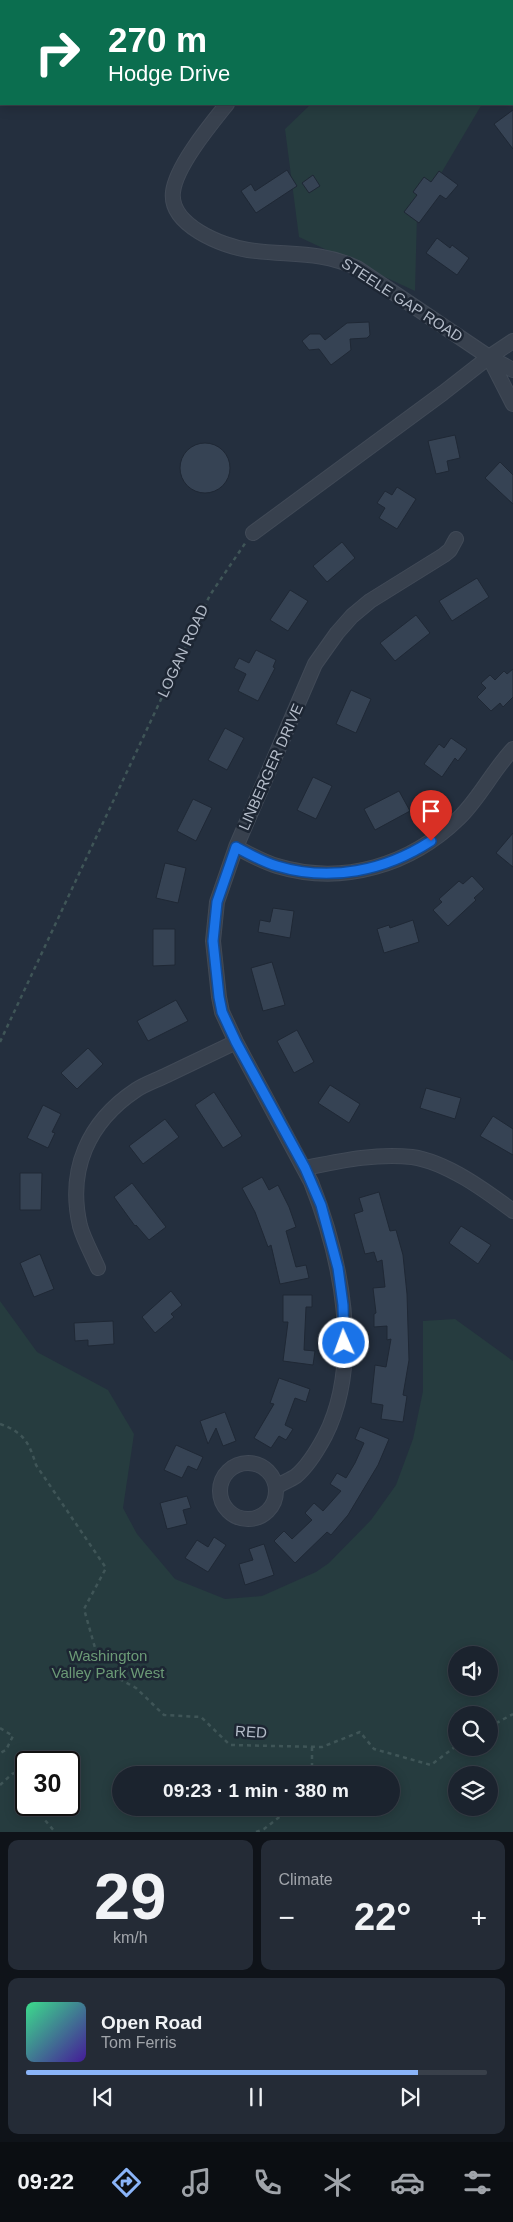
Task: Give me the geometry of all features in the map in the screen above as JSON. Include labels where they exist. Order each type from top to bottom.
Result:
[{"type":"street","name":"STEELE GAP ROAD","points":[[226,105],[203,135],[179,173],[173,192],[176,208],[188,224],[200,233],[225,244],[248,250],[321,255],[338,259],[357,268],[489,357],[513,370]]},
{"type":"street","points":[[253,533],[513,341]]},
{"type":"street","points":[[489,357],[513,404]]},
{"type":"street","name":"LINBERGER DRIVE","points":[[276,1487],[295,1476],[308,1464],[319,1448],[330,1426],[341,1393],[345,1362],[343,1305],[338,1268],[321,1205],[305,1168],[236,1042],[222,1012],[213,941],[217,902],[236,847],[316,664],[337,633],[370,601],[444,556],[456,540]]},
{"type":"street","points":[[236,847],[275,866],[324,874],[348,872],[389,863],[410,855],[431,841],[460,817],[500,763],[513,749]]},
{"type":"street","points":[[98,1268],[80,1226],[77,1200],[76,1172],[84,1148],[93,1133],[114,1108],[136,1090],[236,1042]]},
{"type":"street","points":[[305,1168],[362,1157],[413,1157],[432,1162],[473,1183],[513,1211]]},
{"type":"street","points":[[242,1464],[260,1466],[267,1471],[276,1487],[273,1505],[259,1517],[250,1520],[233,1515],[222,1500],[222,1482],[227,1474],[242,1464]]},
{"type":"path","name":"LOGAN ROAD","points":[[0,1042],[210,595],[253,533]]},
{"type":"path","name":"RED","points":[[0,1424],[15,1430],[30,1446],[36,1465],[106,1568],[84,1609],[102,1669],[136,1688],[164,1715],[201,1717],[230,1745],[312,1747],[331,1744],[360,1732],[374,1749],[431,1765],[448,1752]]},
{"type":"path","points":[[498,1722],[513,1714]]},
{"type":"path","points":[[0,1728],[12,1736],[6,1750],[0,1753]]},
{"type":"path","points":[[312,1747],[312,1766]]},
{"type":"path","points":[[0,1785],[15,1773]]},
{"type":"path","points":[[44,1816],[44,1819],[55,1832]]},
{"type":"path","points":[[256,1832],[264,1829],[281,1816]]},
{"type":"green space","points":[[310,105],[481,105],[417,214],[415,291],[299,237],[285,129]]},
{"type":"green space","name":"Washington Valley Park West","points":[[0,1301],[37,1352],[108,1390],[134,1434],[123,1508],[137,1534],[175,1579],[225,1599],[262,1596],[316,1572],[329,1563],[371,1520],[396,1485],[413,1439],[423,1391],[423,1321],[455,1319],[513,1361],[513,1832],[0,1832]]},
{"type":"building","points":[[513,110],[513,149],[494,124]]},
{"type":"building","points":[[287,170],[297,186],[256,213],[241,191],[251,184],[255,191]]},
{"type":"building","points":[[439,171],[458,185],[446,199],[440,195],[419,223],[404,212],[417,195],[413,192],[424,177],[431,182]]},
{"type":"building","points":[[313,175],[320,186],[309,193],[302,183]]},
{"type":"building","points":[[437,238],[450,248],[452,245],[469,258],[457,275],[426,253]]},
{"type":"building","points":[[369,322],[370,335],[367,338],[350,339],[351,350],[331,365],[319,349],[309,350],[302,341],[310,334],[320,334],[325,340],[347,323]]},
{"type":"building","points":[[455,435],[460,458],[447,461],[449,471],[436,474],[428,441]]},
{"type":"building","points":[[205,443],[219,447],[226,454],[230,468],[226,482],[219,489],[205,493],[191,489],[184,482],[180,468],[184,454],[191,447]]},
{"type":"building","points":[[500,462],[513,475],[513,504],[485,478]]},
{"type":"building","points":[[397,487],[416,499],[397,529],[379,518],[385,508],[377,503],[385,491],[392,495]]},
{"type":"building","points":[[342,542],[355,558],[327,582],[313,566]]},
{"type":"building","points":[[477,578],[489,597],[452,621],[439,601]]},
{"type":"building","points":[[290,590],[308,601],[288,631],[270,620]]},
{"type":"building","points":[[416,615],[430,633],[395,661],[380,643]]},
{"type":"building","points":[[256,650],[276,660],[273,667],[275,668],[258,701],[238,691],[246,674],[234,668],[239,658],[249,663]]},
{"type":"building","points":[[513,669],[513,697],[503,707],[500,703],[491,711],[477,697],[486,688],[481,683],[490,675],[495,680],[504,671],[507,674]]},
{"type":"building","points":[[351,690],[371,699],[356,733],[336,724]]},
{"type":"building","points":[[225,728],[244,738],[227,770],[208,760]]},
{"type":"building","points":[[451,738],[467,749],[458,761],[455,758],[442,777],[424,764],[439,744],[444,748]]},
{"type":"building","points":[[313,777],[332,786],[316,819],[297,810]]},
{"type":"building","points":[[399,791],[410,811],[375,830],[364,809]]},
{"type":"building","points":[[193,799],[212,808],[196,841],[177,831]]},
{"type":"building","points":[[513,833],[513,867],[496,853]]},
{"type":"building","points":[[165,863],[186,868],[178,903],[156,898]]},
{"type":"building","points":[[472,876],[484,889],[474,898],[476,900],[448,926],[433,910],[442,902],[439,899],[459,881],[463,884]]},
{"type":"building","points":[[273,908],[294,911],[290,938],[258,932],[260,920],[270,922]]},
{"type":"building","points":[[413,920],[419,942],[384,953],[377,929],[389,925],[390,928]]},
{"type":"building","points":[[153,929],[175,929],[175,965],[153,966]]},
{"type":"building","points":[[272,962],[285,1005],[263,1011],[251,968]]},
{"type":"building","points":[[176,1000],[188,1021],[148,1041],[137,1021]]},
{"type":"building","points":[[297,1030],[314,1062],[294,1073],[277,1041]]},
{"type":"building","points":[[88,1048],[103,1064],[77,1089],[61,1073]]},
{"type":"building","points":[[330,1085],[360,1104],[349,1123],[318,1103]]},
{"type":"building","points":[[426,1088],[461,1098],[455,1119],[420,1108]]},
{"type":"building","points":[[214,1092],[242,1136],[223,1148],[195,1105]]},
{"type":"building","points":[[43,1105],[61,1114],[52,1132],[55,1133],[48,1148],[27,1138]]},
{"type":"building","points":[[493,1116],[513,1129],[513,1155],[480,1136]]},
{"type":"building","points":[[165,1119],[179,1137],[143,1164],[129,1146]]},
{"type":"building","points":[[20,1173],[42,1173],[41,1210],[20,1210]]},
{"type":"building","points":[[262,1177],[269,1190],[278,1185],[289,1207],[296,1227],[286,1231],[296,1267],[306,1265],[309,1278],[280,1284],[271,1245],[268,1247],[255,1212],[242,1188]]},
{"type":"building","points":[[132,1183],[166,1227],[149,1240],[135,1226],[114,1197]]},
{"type":"building","points":[[379,1192],[390,1231],[396,1230],[403,1255],[407,1294],[409,1360],[403,1395],[407,1396],[403,1422],[381,1419],[383,1405],[371,1403],[375,1365],[386,1367],[391,1339],[387,1340],[387,1326],[374,1327],[374,1314],[376,1313],[373,1288],[385,1287],[382,1260],[377,1262],[374,1252],[365,1254],[354,1214],[363,1211],[359,1198]]},
{"type":"building","points":[[461,1226],[491,1245],[478,1264],[449,1243]]},
{"type":"building","points":[[40,1254],[54,1289],[34,1297],[20,1263]]},
{"type":"building","points":[[171,1291],[182,1305],[171,1314],[174,1317],[155,1333],[142,1317]]},
{"type":"building","points":[[283,1295],[312,1295],[312,1307],[306,1307],[304,1350],[315,1351],[313,1365],[283,1361],[288,1322],[283,1322]]},
{"type":"building","points":[[113,1321],[114,1344],[88,1346],[88,1340],[75,1341],[74,1323]]},
{"type":"building","points":[[279,1378],[310,1389],[306,1402],[295,1398],[285,1425],[293,1429],[286,1440],[279,1436],[271,1448],[254,1438],[274,1404],[270,1403]]},
{"type":"building","points":[[225,1412],[236,1441],[223,1446],[216,1428],[208,1444],[200,1421]]},
{"type":"building","points":[[360,1427],[389,1439],[378,1465],[348,1515],[331,1535],[327,1532],[295,1563],[274,1541],[284,1531],[292,1539],[312,1520],[305,1513],[314,1503],[323,1511],[341,1491],[330,1484],[337,1473],[346,1478],[355,1463],[364,1443],[355,1439]]},
{"type":"building","points":[[176,1445],[203,1457],[197,1470],[188,1466],[182,1478],[164,1470]]},
{"type":"building","points":[[187,1496],[191,1508],[183,1510],[187,1524],[167,1529],[160,1503]]},
{"type":"building","points":[[214,1537],[226,1545],[208,1572],[185,1558],[197,1540],[208,1547]]},
{"type":"building","points":[[264,1544],[274,1575],[245,1585],[239,1564],[253,1560],[249,1549]]},
{"type":"route","points":[[344,1343],[343,1305],[338,1268],[321,1205],[305,1168],[236,1042],[222,1012],[213,941],[217,902],[236,847],[275,866],[324,874],[348,872],[389,863],[410,855],[431,841]]}]
